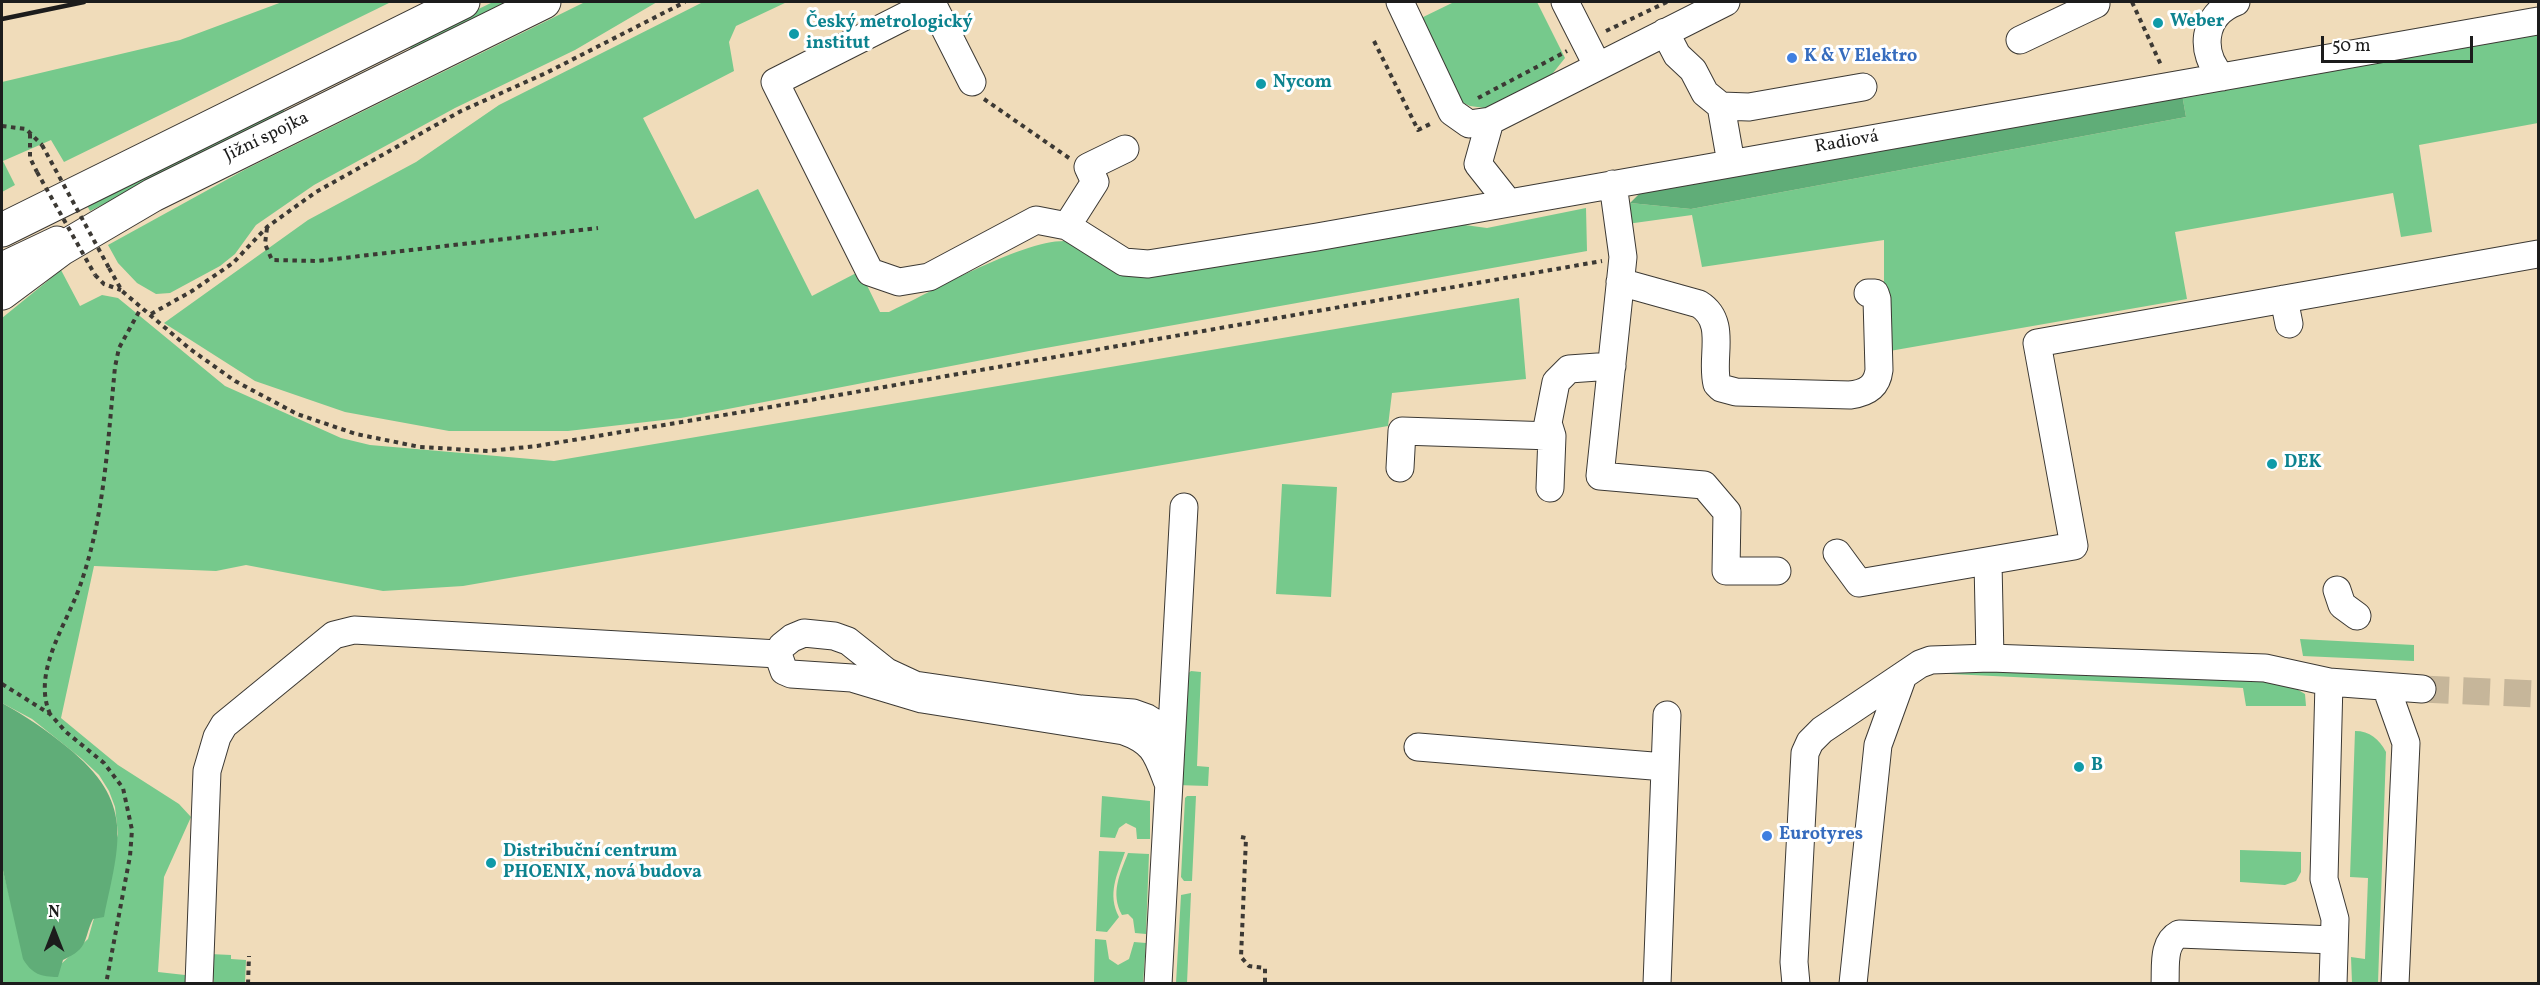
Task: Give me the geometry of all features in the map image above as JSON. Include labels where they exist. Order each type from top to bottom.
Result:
[{"type":"highway","name":"Jižní spojka","points":[[2,230],[464,2]]},
{"type":"highway","name":"Jižní spojka","points":[[2,293],[61,249],[153,195],[544,2]]},
{"type":"street","points":[[972,82],[932,2],[775,82],[870,272],[899,282],[929,277],[1036,220],[1067,226],[1095,182],[1088,168],[1125,149]]},
{"type":"street","points":[[1400,2],[1452,112],[1469,124],[1490,121],[1597,65],[1726,2]]},
{"type":"street","points":[[1565,2],[1597,65]]},
{"type":"street","points":[[2020,40],[2096,4],[2095,2]]},
{"type":"street","points":[[2222,77],[2210,64],[2207,38],[2214,17],[2236,2]]},
{"type":"street","name":"Radiová","points":[[1067,226],[1124,262],[1148,264],[1317,237],[2538,21]]},
{"type":"street","points":[[1665,32],[1677,55],[1693,70],[1705,93],[1721,106],[1749,107],[1863,87]]},
{"type":"street","points":[[1721,106],[1731,164]]},
{"type":"street","points":[[1490,121],[1478,164],[1508,202]]},
{"type":"street","points":[[1613,184],[1622,270],[1600,476],[1704,485],[1727,512],[1726,571],[1777,571]]},
{"type":"street","points":[[2,266],[153,195]]},
{"type":"street","points":[[1837,553],[1859,583],[2074,546],[2037,344],[2287,311],[2538,254]]},
{"type":"street","points":[[1622,270],[1708,309],[1714,320],[1716,333],[1717,384],[1736,392],[1850,395],[1868,390],[1878,380],[1879,370],[1877,299],[1875,293],[1868,293]]},
{"type":"street","points":[[1550,488],[1552,436],[1548,423],[1552,396],[1558,377],[1569,369],[1612,366]]},
{"type":"street","points":[[1400,468],[1402,431],[1552,436]]},
{"type":"street","points":[[1158,984],[1184,507]]},
{"type":"street","points":[[1988,562],[1990,658]]},
{"type":"street","points":[[2337,590],[2342,605],[2357,616]]},
{"type":"street","points":[[199,984],[207,771],[217,737],[230,719],[333,635],[354,630],[778,654]]},
{"type":"street","points":[[1168,783],[1154,748],[1142,737],[1124,731],[922,699],[852,678],[791,674],[784,671],[778,654],[782,646],[792,638],[804,633],[834,636],[848,641],[887,672],[915,685],[1081,709],[1133,713],[1160,726],[1170,744]]},
{"type":"street","points":[[1796,984],[1794,951],[1805,753],[1810,742],[1822,730],[1903,675],[1931,660],[1990,658],[2265,668],[2329,682],[2422,689]]},
{"type":"street","points":[[1853,984],[1878,746],[1903,675]]},
{"type":"street","points":[[2329,682],[2324,879],[2335,919],[2333,984]]},
{"type":"street","points":[[2386,687],[2406,743],[2395,984]]},
{"type":"street","points":[[1657,984],[1667,715]]},
{"type":"street","points":[[1418,747],[1665,767]]},
{"type":"street","points":[[2165,984],[2167,948],[2173,938],[2179,934],[2334,940]]},
{"type":"path","points":[[151,314],[192,291],[233,263],[267,227],[316,192],[461,111],[546,73],[685,2]]},
{"type":"path","points":[[1374,41],[1418,130],[1585,41],[1666,2]]},
{"type":"path","points":[[972,82],[979,96],[1078,164],[1088,168]]},
{"type":"path","points":[[2,126],[26,129],[42,145],[122,291],[151,314],[172,335],[235,381],[297,414],[356,434],[420,447],[488,451],[537,446],[1622,270]]},
{"type":"path","points":[[30,134],[30,158],[95,275],[104,284],[122,291]]},
{"type":"path","points":[[267,227],[265,244],[272,260],[318,261],[598,228]]},
{"type":"path","points":[[50,714],[44,701],[44,680],[83,579],[102,497],[115,367],[119,348],[141,308]]},
{"type":"path","points":[[2,684],[50,714],[117,777],[127,803],[132,830],[130,856],[106,984]]},
{"type":"path","points":[[1241,837],[1246,838],[1241,957],[1249,966],[1265,968],[1265,984]]},
{"type":"path","points":[[248,984],[249,956]]},
{"type":"green space","points":[[282,2],[391,2],[64,162],[51,140],[3,161],[15,185],[2,192],[2,82],[180,40]]},
{"type":"green space","points":[[493,2],[513,2],[410,49],[412,41]]},
{"type":"green space","points":[[585,2],[657,2],[575,50],[455,108],[314,185],[256,225],[235,254],[220,266],[170,293],[156,294],[137,283],[118,263],[108,245],[246,169]]},
{"type":"green space","points":[[703,2],[787,2],[736,26],[729,42],[734,71],[643,118],[695,219],[758,189],[812,296],[860,271],[880,312],[889,312],[1008,255],[1055,242],[1076,243],[1101,259],[1450,223],[1487,228],[1586,208],[1587,251],[1029,351],[681,418],[568,431],[449,431],[345,412],[255,381],[164,323],[308,220],[416,162],[499,105]]},
{"type":"green space","points":[[1454,2],[1537,2],[1565,58],[1549,78],[1497,104],[1485,108],[1470,106],[1457,100],[1415,21]]},
{"type":"green space","points":[[2538,31],[2538,123],[2419,145],[2432,232],[2401,237],[2393,193],[2175,232],[2187,299],[1884,352],[1884,240],[1702,267],[1692,215],[1627,224],[1630,203],[1691,209],[2186,117],[2182,94]]},
{"type":"green space","points":[[2182,94],[2186,117],[1691,209],[1630,203],[1640,193]]},
{"type":"green space","points":[[283,108],[285,113],[280,117],[90,211],[85,202]]},
{"type":"green space","points":[[61,270],[80,306],[102,295],[118,298],[225,386],[341,438],[370,445],[554,461],[1519,298],[1526,379],[1392,393],[1388,426],[463,586],[383,591],[246,565],[216,571],[94,566],[61,718],[118,765],[179,804],[191,817],[164,877],[158,972],[185,975],[185,983],[2,983],[2,866],[16,923],[60,965],[88,939],[118,834],[115,807],[99,775],[32,719],[2,703],[2,318]]},
{"type":"green space","points":[[1282,484],[1337,487],[1331,597],[1276,594]]},
{"type":"green space","points":[[2300,639],[2414,645],[2414,661],[2303,656]]},
{"type":"green space","points":[[1934,669],[2283,681],[2305,694],[2306,706],[2246,706],[2243,688],[1951,674]]},
{"type":"green space","points":[[1191,671],[1201,672],[1197,766],[1209,767],[1208,786],[1176,785],[1184,677]]},
{"type":"green space","points":[[2,703],[28,718],[67,747],[89,767],[104,786],[113,805],[117,824],[115,866],[104,917],[93,919],[82,947],[63,960],[58,977],[38,974],[23,959],[2,866]]},
{"type":"green space","points":[[2355,731],[2365,732],[2374,737],[2386,752],[2378,983],[2352,983],[2351,957],[2365,959],[2368,878],[2350,877]]},
{"type":"green space","points":[[1102,796],[1150,801],[1150,839],[1137,839],[1136,828],[1126,823],[1119,828],[1115,838],[1100,837]]},
{"type":"green space","points":[[1196,796],[1192,881],[1184,881],[1181,877],[1185,798]]},
{"type":"green space","points":[[2240,850],[2301,852],[2301,872],[2296,881],[2285,885],[2240,882]]},
{"type":"green space","points":[[1099,851],[1125,852],[1114,884],[1115,909],[1119,917],[1107,932],[1096,931]]},
{"type":"green space","points":[[1128,853],[1149,854],[1146,934],[1135,933],[1133,919],[1128,914],[1122,915],[1118,907],[1118,884]]},
{"type":"green space","points":[[1191,893],[1187,983],[1176,983],[1181,895]]},
{"type":"green space","points":[[1095,939],[1106,940],[1109,959],[1118,965],[1129,959],[1134,942],[1146,943],[1143,983],[1094,982]]},
{"type":"green space","points":[[210,954],[231,955],[231,959],[246,960],[245,983],[214,983]]},
{"type":"tunnel","points":[[2422,689],[2538,694]]},
{"type":"railway","points":[[2,19],[84,2]]},
{"type":"place","name":"Weber","points":[[2158,23]]},
{"type":"place","name":"Český metrologický institut","points":[[794,34]]},
{"type":"place","name":"K & V Elektro","points":[[1792,58]]},
{"type":"place","name":"Nycom","points":[[1261,84]]},
{"type":"place","name":"DEK","points":[[2272,464]]},
{"type":"place","name":"B","points":[[2079,767]]},
{"type":"place","name":"Eurotyres","points":[[1767,836]]},
{"type":"place","name":"Distribuční centrum PHOENIX, nová budova","points":[[491,863]]}]
